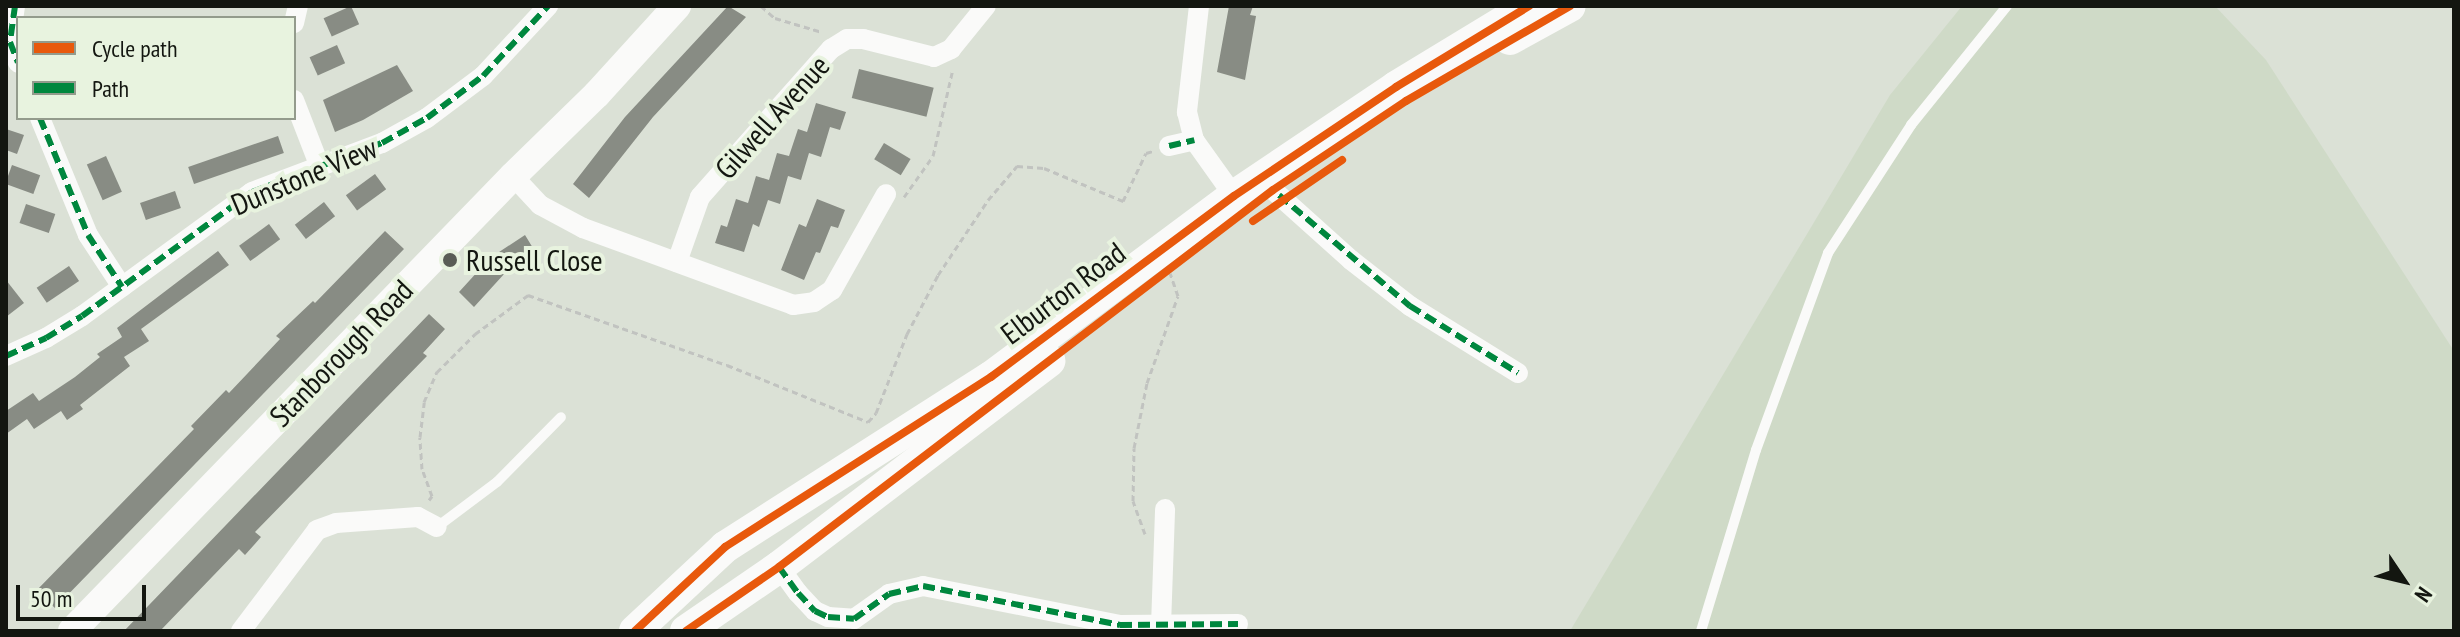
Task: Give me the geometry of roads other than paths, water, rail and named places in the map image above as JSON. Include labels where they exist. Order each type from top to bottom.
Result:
[{"type":"main road","name":"Elburton Road","points":[[635,631],[725,547],[991,377],[1234,196],[1396,87],[1527,6]]},
{"type":"main road","name":"Elburton Road","points":[[686,631],[779,567],[1170,278],[1273,190],[1406,101],[1570,6]]},
{"type":"main road","points":[[772,517],[786,539],[802,543],[839,516],[860,506]]},
{"type":"main road","points":[[662,607],[750,558],[771,561],[779,567]]},
{"type":"street","points":[[15,6],[10,42],[16,58]]},
{"type":"street","name":"Dunstone View","points":[[6,356],[46,338],[252,192],[382,143],[427,118],[483,76],[548,6]]},
{"type":"street","name":"Stanborough Road","points":[[72,631],[513,176],[597,94],[677,6]]},
{"type":"street","name":"Gilwell Avenue","points":[[677,262],[700,197],[831,49],[843,42],[863,39],[934,57],[951,49],[986,6]]},
{"type":"street","points":[[1199,6],[1187,112],[1194,140],[1234,196]]},
{"type":"street","points":[[296,105],[320,167]]},
{"type":"street","points":[[41,120],[88,235],[122,287]]},
{"type":"street","points":[[1169,146],[1194,140]]},
{"type":"street","points":[[513,176],[554,214],[793,305],[814,302],[832,290],[886,194]]},
{"type":"street","points":[[1273,190],[1351,260],[1410,306],[1518,373]]},
{"type":"street","points":[[1161,626],[1165,509]]},
{"type":"street","points":[[241,631],[317,530],[336,523],[418,517],[437,527]]},
{"type":"street","points":[[779,567],[806,602],[828,617],[854,619],[889,594],[923,586],[1061,623],[1161,626],[1238,624]]},
{"type":"lane","points":[[1701,631],[1756,450],[1828,253],[1911,125],[2007,6]]},
{"type":"lane","points":[[437,527],[497,482],[561,417]]},
{"type":"place","name":"Russell Close","points":[[450,260]]}]
